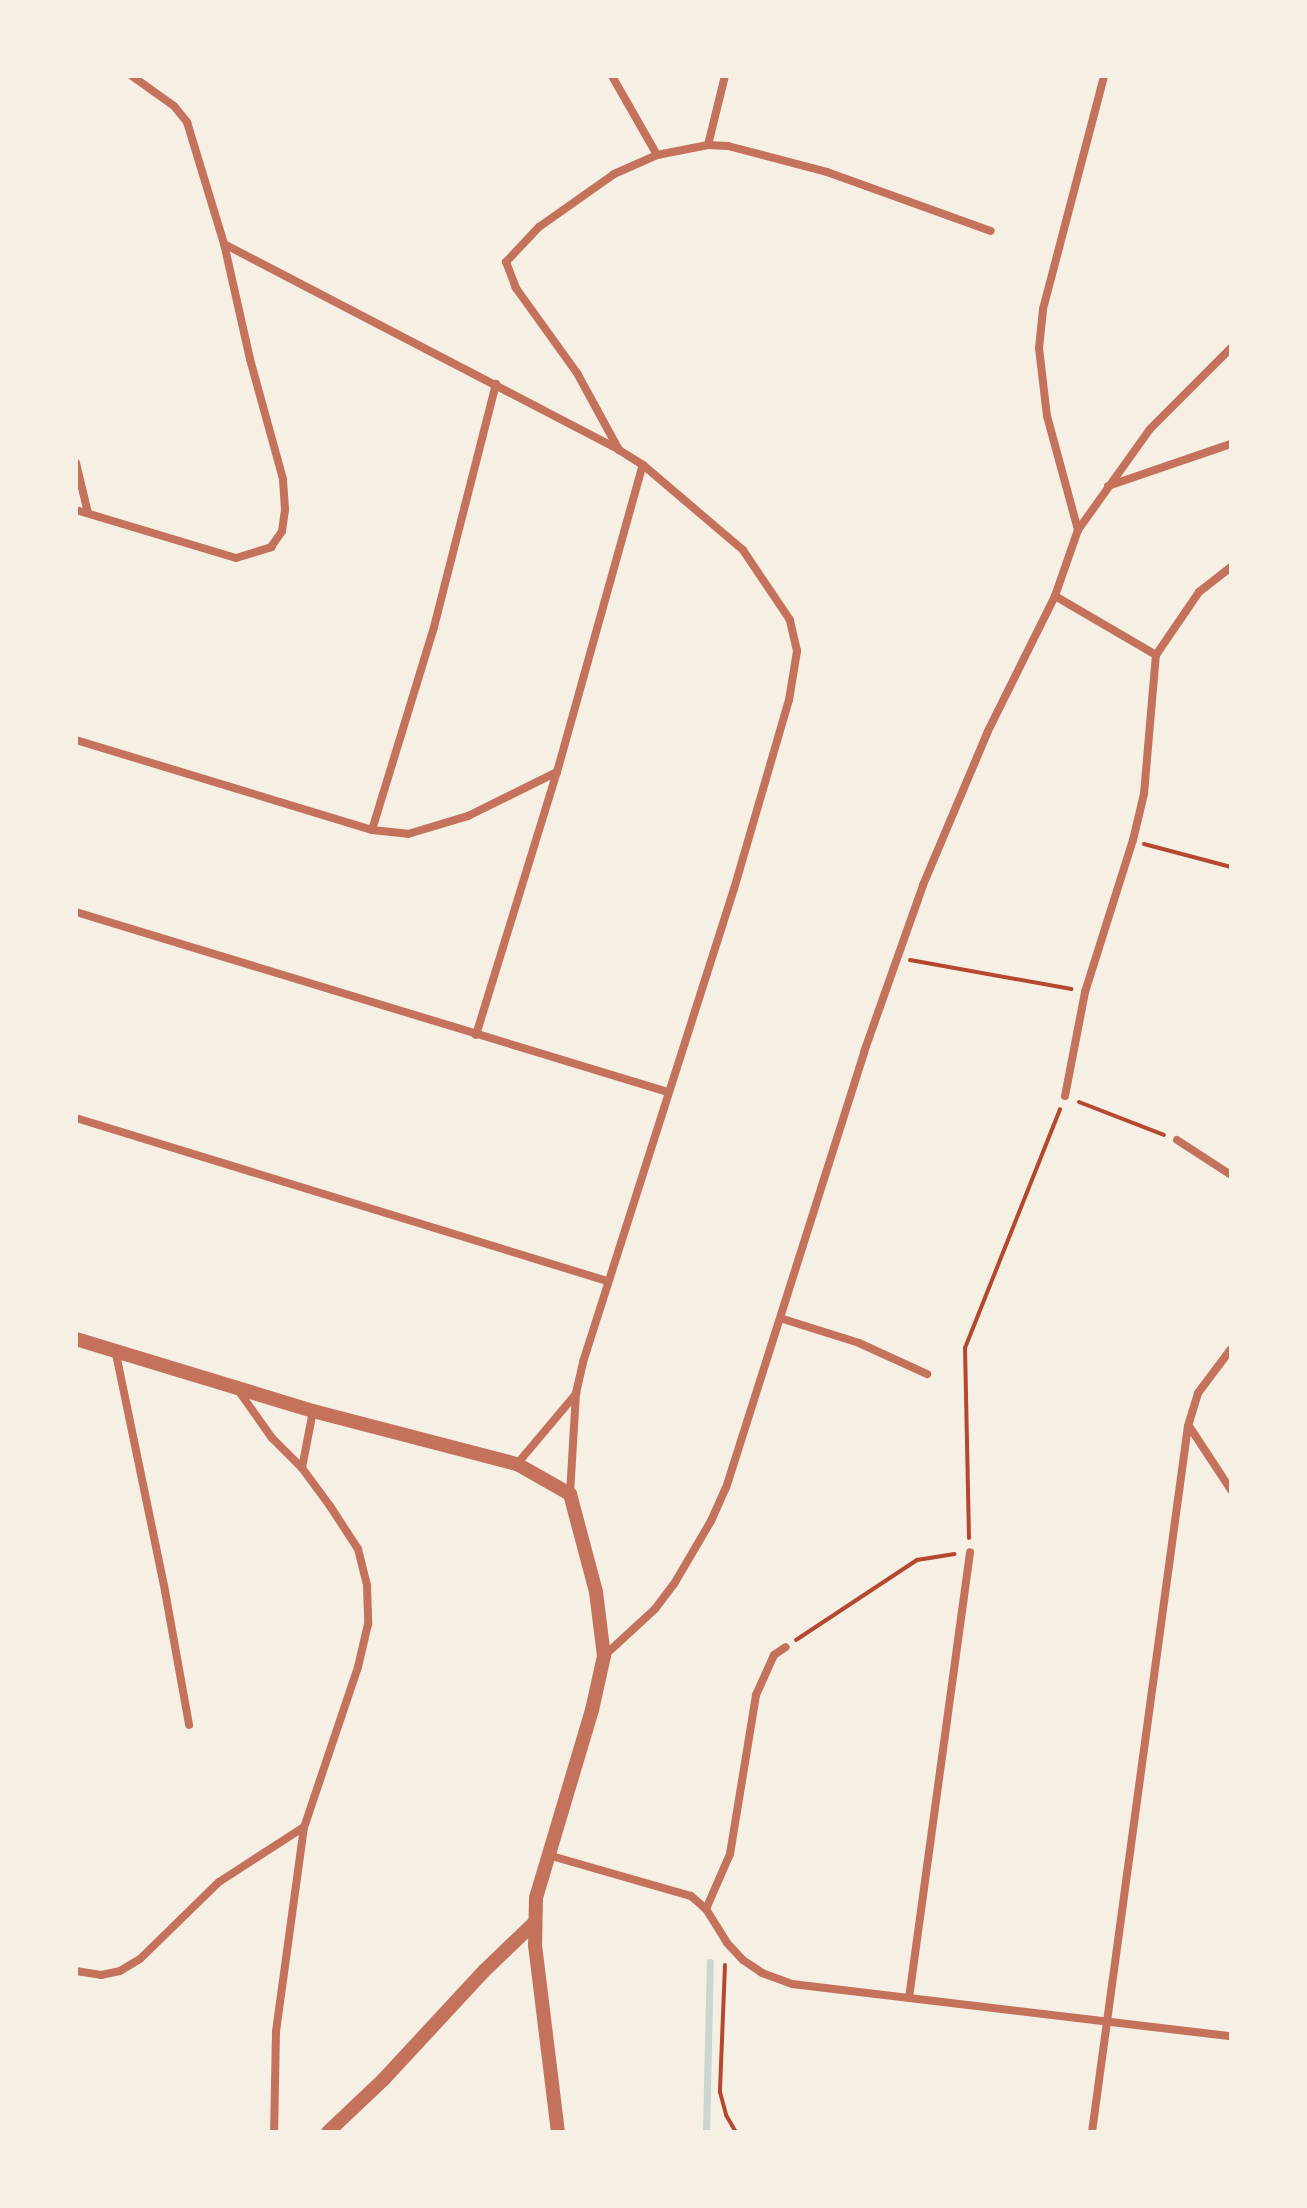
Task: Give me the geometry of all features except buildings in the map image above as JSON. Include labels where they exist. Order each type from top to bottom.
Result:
[{"type":"street","points":[[76,510],[236,558],[271,547],[282,531],[285,509],[283,479],[253,373],[224,244],[187,122],[174,106],[132,76]]},
{"type":"street","points":[[612,76],[657,155]]},
{"type":"street","points":[[708,145],[725,76]]},
{"type":"street","points":[[1078,530],[1047,416],[1039,348],[1043,309],[1104,76]]},
{"type":"street","points":[[619,450],[577,373],[512,280],[506,262],[539,227],[574,199],[625,168],[657,155],[708,145],[728,146],[827,172],[991,231]]},
{"type":"street","points":[[224,244],[496,384],[643,465],[743,550],[790,620],[797,651],[789,700],[766,782],[607,1281],[576,1393],[570,1494],[596,1592],[604,1656],[592,1710],[536,1898],[534,1923],[558,2132]]},
{"type":"street","points":[[604,1656],[655,1609],[711,1521],[742,1447],[896,957],[988,731],[1055,596],[1078,530],[1150,429],[1231,348]]},
{"type":"street","points":[[372,830],[434,627],[496,384]]},
{"type":"street","points":[[1108,486],[1231,444]]},
{"type":"street","points":[[76,463],[88,513]]},
{"type":"street","points":[[476,1035],[557,772],[643,465]]},
{"type":"street","points":[[1065,1096],[1085,992],[1133,840],[1144,794],[1156,655],[1199,592],[1231,567]]},
{"type":"street","points":[[1055,596],[1156,655]]},
{"type":"street","points":[[76,740],[372,830],[408,834],[433,828],[557,772]]},
{"type":"street","points":[[76,912],[668,1092]]},
{"type":"street","points":[[76,1118],[607,1281]]},
{"type":"street","points":[[1177,1140],[1231,1175]]},
{"type":"street","points":[[783,1319],[859,1343],[927,1374]]},
{"type":"street","points":[[76,1339],[313,1411],[517,1464],[570,1494]]},
{"type":"street","points":[[115,1349],[189,1725]]},
{"type":"street","points":[[1092,2132],[1188,1426],[1198,1393],[1231,1349]]},
{"type":"street","points":[[236,1387],[272,1438],[302,1468],[358,1549],[367,1586],[368,1624],[358,1667],[304,1827],[276,2032],[274,2132]]},
{"type":"street","points":[[517,1464],[576,1393]]},
{"type":"street","points":[[302,1468],[313,1411]]},
{"type":"street","points":[[1188,1426],[1231,1490]]},
{"type":"street","points":[[909,1998],[970,1552]]},
{"type":"street","points":[[706,1909],[730,1854],[756,1695],[774,1655],[786,1647]]},
{"type":"street","points":[[76,1971],[101,1975],[120,1971],[140,1959],[219,1882],[304,1827]]},
{"type":"street","points":[[548,1855],[691,1896],[706,1909],[727,1943],[762,1973],[792,1984],[1231,2036]]},
{"type":"street","points":[[328,2132],[383,2080],[511,1943],[534,1923]]},
{"type":"path","points":[[1133,840],[1231,867]]},
{"type":"path","points":[[896,957],[1085,992]]},
{"type":"path","points":[[786,1647],[917,1560],[970,1552],[965,1348],[1065,1096],[1177,1140]]},
{"type":"path","points":[[727,1943],[720,2092],[726,2115],[736,2132]]},
{"type":"waterway","points":[[706,2132],[710,1962]]}]
